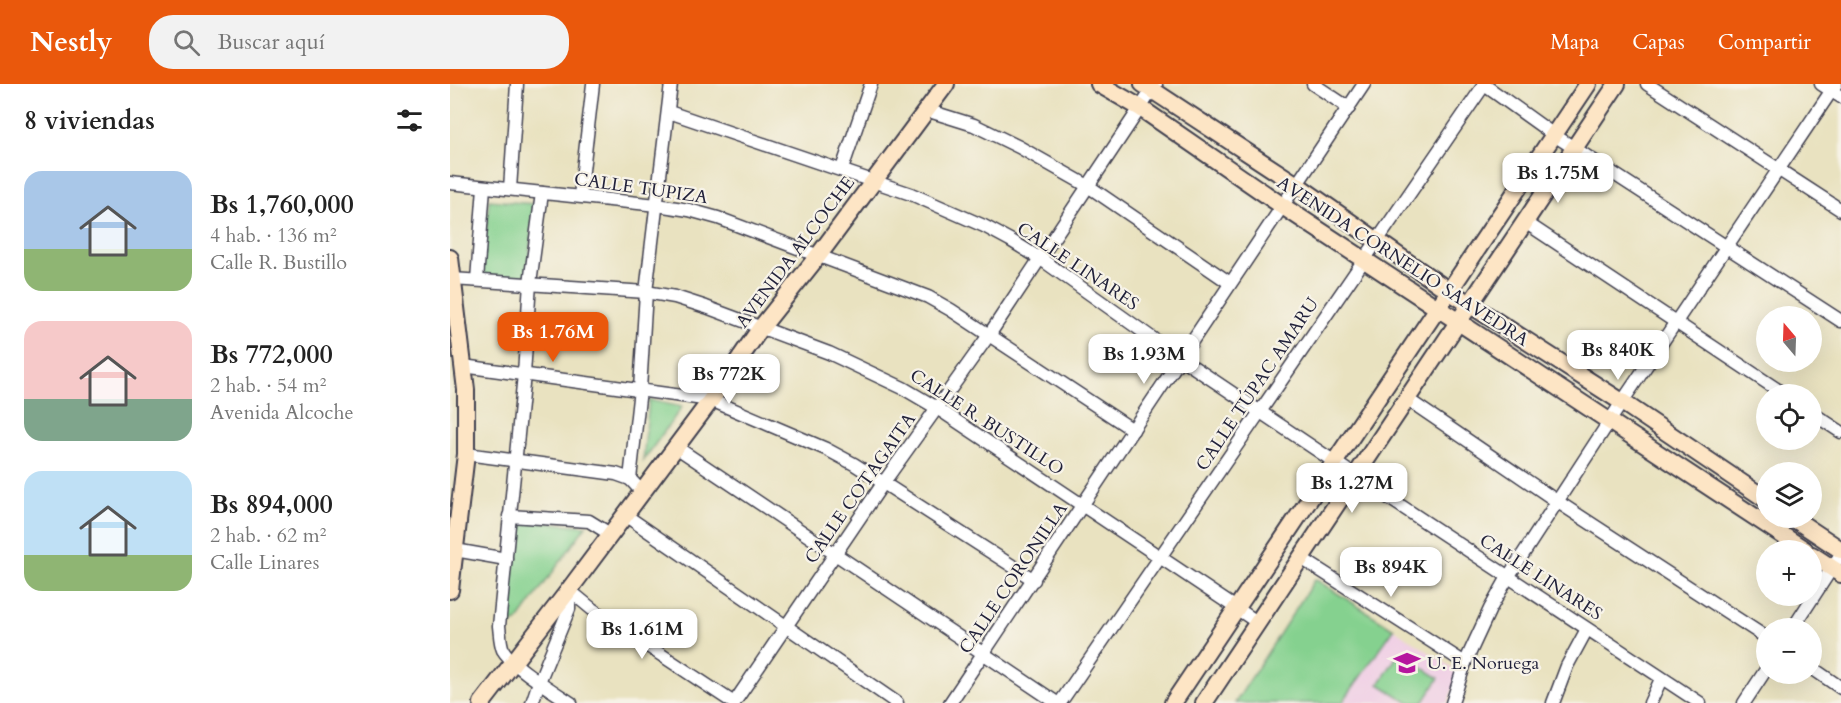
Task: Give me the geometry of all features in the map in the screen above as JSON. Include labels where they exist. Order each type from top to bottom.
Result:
[{"type":"street","points":[[510,189],[517,84]]},
{"type":"street","points":[[580,196],[593,84]]},
{"type":"street","points":[[630,478],[640,389],[646,292],[671,84]]},
{"type":"street","points":[[842,169],[871,84]]},
{"type":"street","name":"AVENIDA ALCOCHE","points":[[482,703],[711,400],[760,329],[818,256],[946,84]]},
{"type":"street","name":"AVENIDA CORNELIO SAAVEDRA","points":[[1099,84],[1139,107],[1284,207],[1790,540]]},
{"type":"street","points":[[1313,84],[1349,108]]},
{"type":"street","name":"CALLE CORONILLA","points":[[950,703],[1230,283],[1284,207],[1364,84]]},
{"type":"street","points":[[1483,84],[1554,135],[1841,321]]},
{"type":"street","name":"CALLE TÚPAC AMARU","points":[[1059,703],[1483,84]]},
{"type":"street","points":[[1173,703],[1588,84]]},
{"type":"street","points":[[1204,703],[1617,84]]},
{"type":"street","points":[[1647,84],[1841,210]]},
{"type":"street","points":[[1452,703],[1465,663],[1508,577],[1727,246],[1836,91],[1821,84]]},
{"type":"street","name":"AVENIDA CORNELIO SAAVEDRA","points":[[1150,86],[1449,291],[1622,402],[1756,493]]},
{"type":"street","name":"CALLE COTAGAITA","points":[[734,703],[884,482],[1041,259],[1139,107],[1150,86]]},
{"type":"street","points":[[926,110],[974,125],[1019,147],[1088,186],[1230,283]]},
{"type":"street","name":"CALLE LINARES","points":[[669,111],[842,169],[984,226],[1041,259],[1180,358],[1356,477],[1700,703]]},
{"type":"street","name":"CALLE TUPIZA","points":[[450,183],[657,205],[718,218],[928,297],[1133,430]]},
{"type":"street","points":[[477,280],[484,187]]},
{"type":"street","points":[[542,193],[530,283],[524,374],[499,626],[504,650],[514,662],[570,703]]},
{"type":"street","points":[[1525,222],[1769,384]]},
{"type":"street","points":[[450,258],[466,390],[466,454],[450,590]]},
{"type":"street","name":"CALLE R. BUSTILLO","points":[[452,279],[646,292],[675,297],[838,358],[903,388],[937,408],[1257,622]]},
{"type":"street","points":[[463,366],[711,400],[826,449],[884,482],[1034,580]]},
{"type":"street","points":[[1407,399],[1558,502],[1756,631]]},
{"type":"street","points":[[1822,420],[1841,432]]},
{"type":"street","points":[[676,447],[1059,703]]},
{"type":"street","points":[[466,454],[616,474],[630,478],[642,492]]},
{"type":"street","points":[[625,515],[897,703]]},
{"type":"street","points":[[509,516],[589,521],[610,534]]},
{"type":"street","points":[[1804,528],[1839,561]]},
{"type":"street","points":[[455,550],[506,559]]},
{"type":"street","points":[[1822,557],[1839,561]]},
{"type":"street","points":[[1301,558],[1465,663]]},
{"type":"street","points":[[1800,618],[1839,561]]},
{"type":"street","points":[[532,703],[568,609],[569,590]]},
{"type":"street","points":[[569,590],[592,609],[734,703]]},
{"type":"street","points":[[1553,703],[1567,666],[1587,629]]},
{"type":"street","points":[[1822,675],[1841,688]]},
{"type":"street","points":[[1650,703],[1661,679]]},
{"type":"street","points":[[1744,703],[1756,684]]},
{"type":"shaded area","name":"U. E. Noruega","points":[[1394,629],[1454,669],[1457,677],[1448,703],[1342,703]]},
{"type":"green space","points":[[489,200],[534,204],[527,281],[482,277]]},
{"type":"green space","points":[[649,400],[682,407],[643,461]]},
{"type":"green space","points":[[516,520],[586,526],[517,622],[508,626],[505,623]]},
{"type":"green space","points":[[1315,579],[1394,629],[1342,703],[1235,703]]},
{"type":"green space","points":[[1399,653],[1439,678],[1423,703],[1409,703],[1379,684]]},
{"type":"place","name":"U. E. Noruega","points":[[1407,663]]}]
